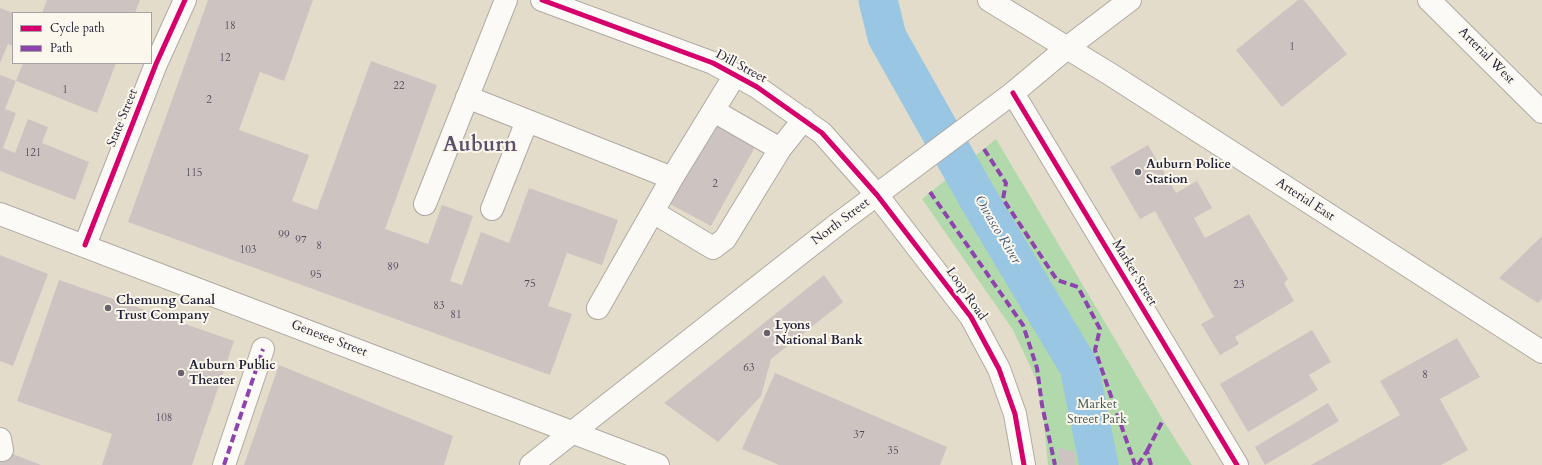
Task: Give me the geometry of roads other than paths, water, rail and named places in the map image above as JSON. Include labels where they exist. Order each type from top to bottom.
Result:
[{"type":"main road","name":"State Street","points":[[85,245],[156,64],[185,0]]},
{"type":"main road","points":[[425,204],[506,0]]},
{"type":"main road","name":"Dill Street","points":[[542,0],[706,61],[757,87],[822,133],[877,195]]},
{"type":"main road","name":"Arterial East","points":[[989,0],[1068,48],[1542,352]]},
{"type":"main road","name":"North Street","points":[[531,465],[877,195],[1013,93],[1130,0]]},
{"type":"main road","name":"Arterial West","points":[[1429,0],[1542,112]]},
{"type":"main road","points":[[598,308],[672,178],[736,75]]},
{"type":"main road","name":"Market Street","points":[[1013,93],[1237,465]]},
{"type":"main road","points":[[467,97],[672,178]]},
{"type":"main road","points":[[714,111],[780,149]]},
{"type":"main road","points":[[653,212],[713,248],[725,240],[780,149],[804,119]]},
{"type":"main road","points":[[492,210],[527,121]]},
{"type":"main road","name":"Loop Road","points":[[877,195],[971,317],[999,369],[1015,414],[1024,465]]},
{"type":"main road","name":"Genesee Street","points":[[0,214],[573,431],[658,465]]},
{"type":"main road","points":[[224,465],[263,348]]},
{"type":"waterway","name":"Owasco River","points":[[878,0],[887,37],[979,200],[1079,367],[1099,465]]},
{"type":"place","name":"Auburn Police Station","points":[[1138,172]]},
{"type":"place","name":"Chemung Canal Trust Company","points":[[108,308]]},
{"type":"place","name":"Lyons National Bank","points":[[767,333]]},
{"type":"place","name":"Auburn Public Theater","points":[[181,373]]},
{"type":"district","name":"Auburn","points":[[480,146]]},
{"type":"park label","name":"Market Street Park","points":[[1097,412]]}]
